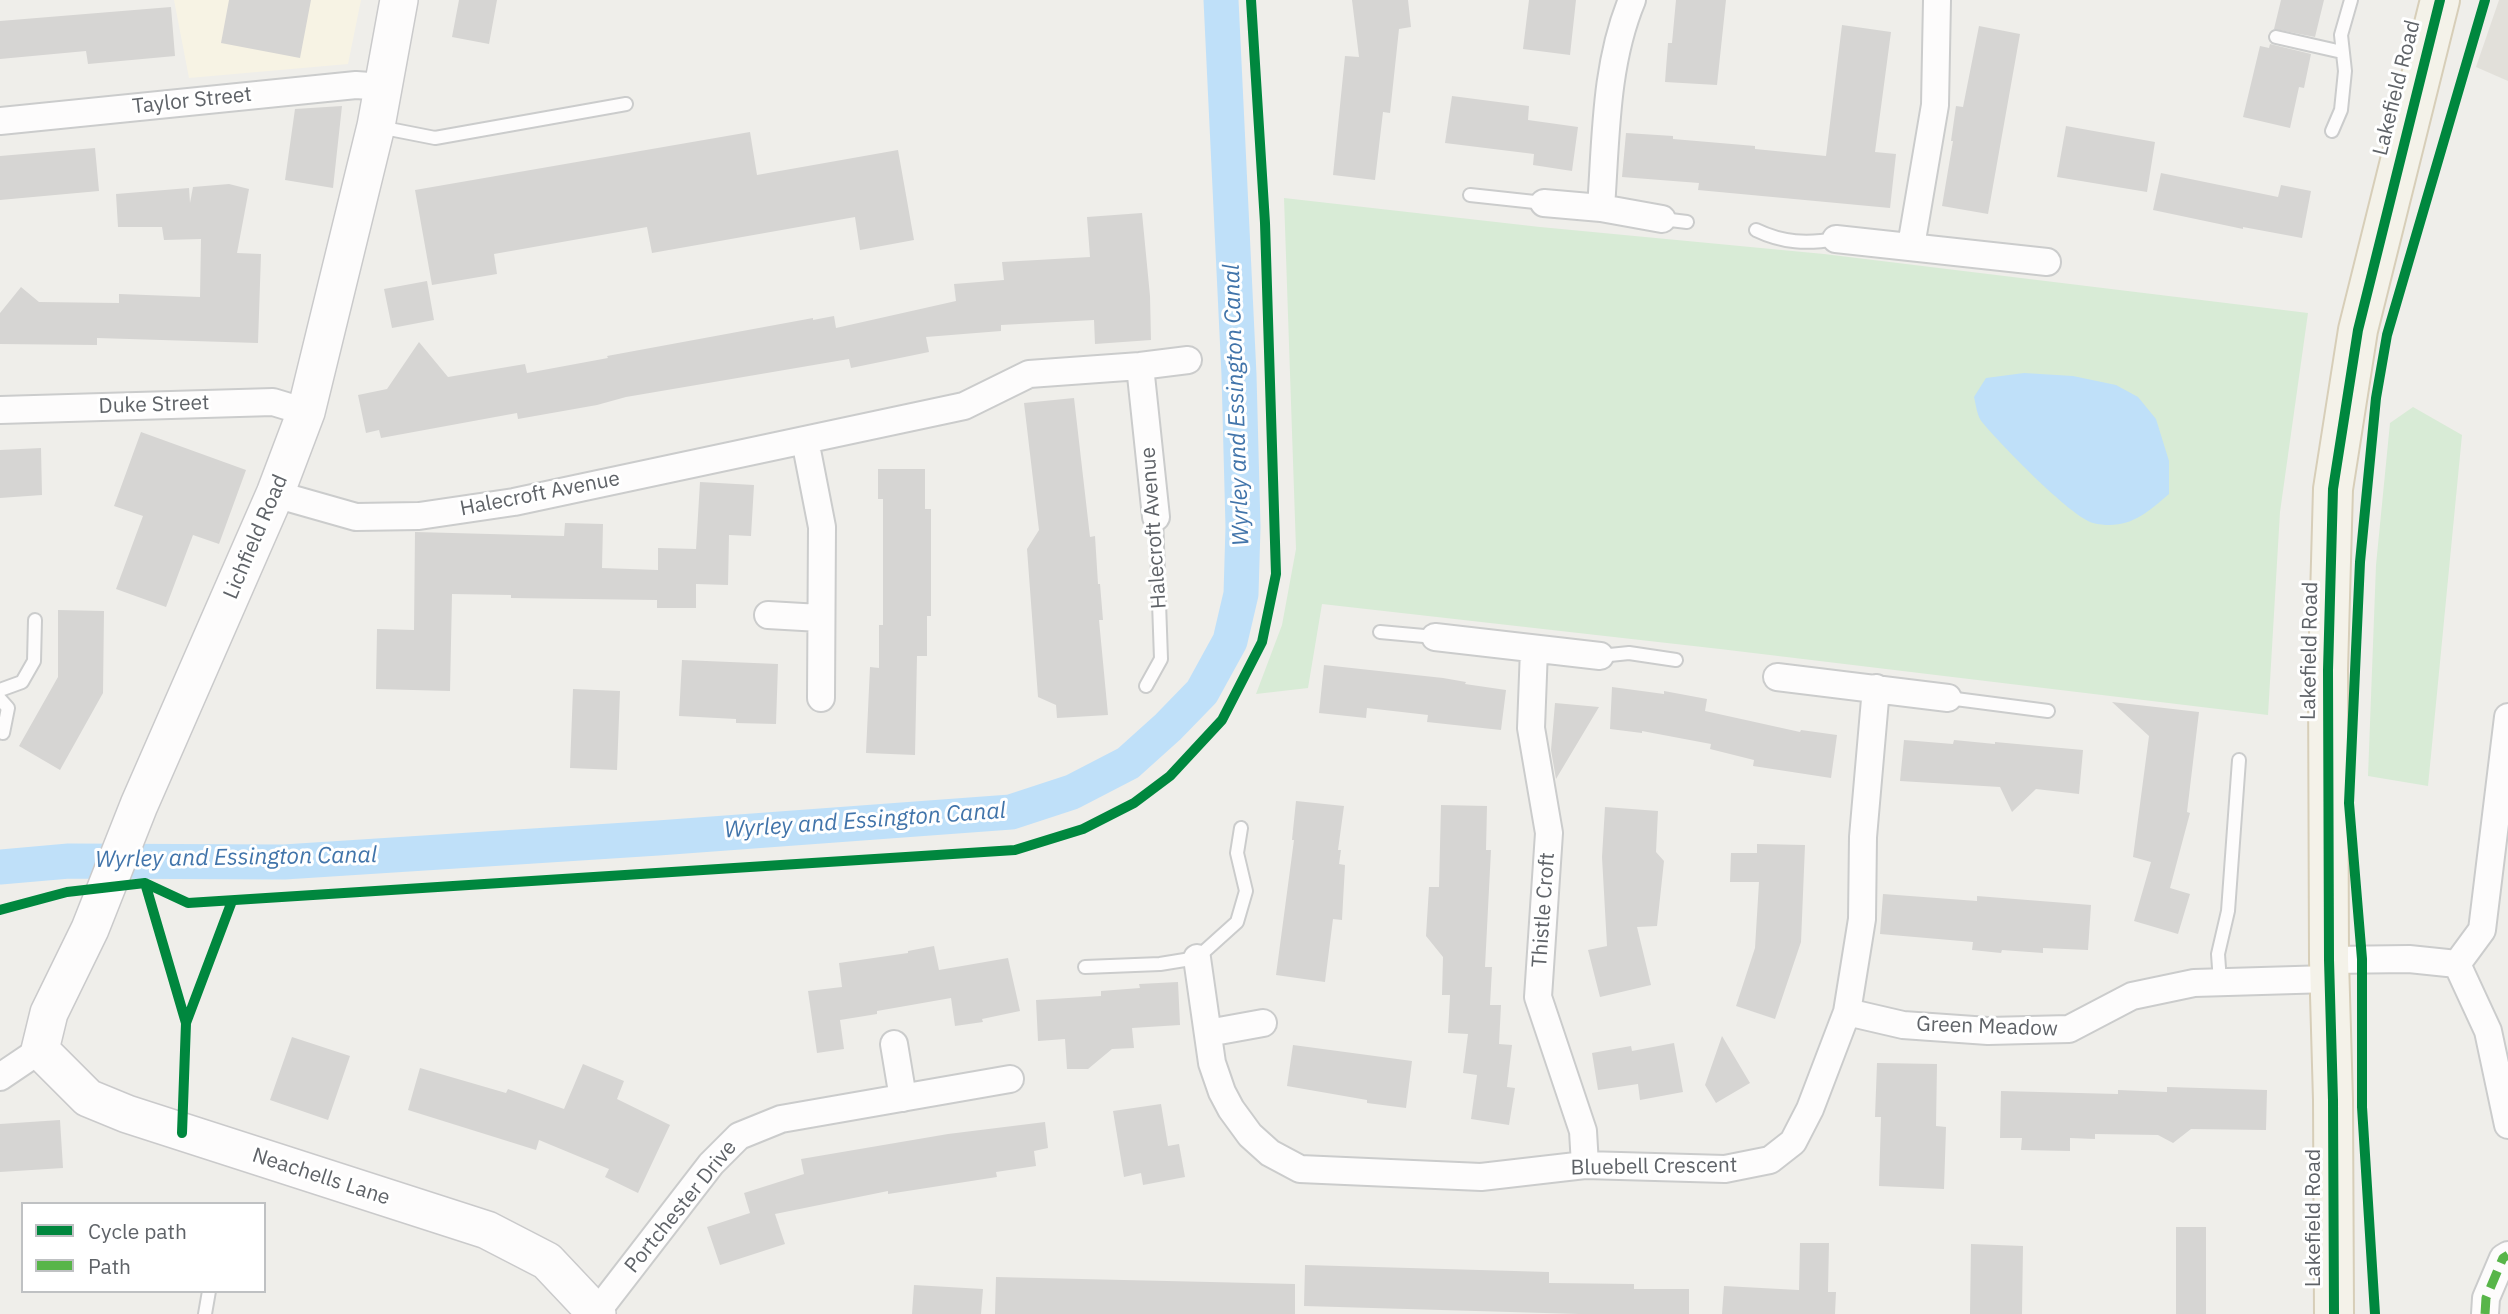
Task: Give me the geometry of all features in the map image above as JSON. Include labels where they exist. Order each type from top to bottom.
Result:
[{"type":"main road","name":"Lakefield Road","points":[[2334,1314],[2328,670],[2333,489],[2358,330],[2440,0]]},
{"type":"street","name":"Lichfield Road","points":[[40,1050],[49,1013],[90,929],[139,806],[275,494],[306,412],[376,126],[399,0]]},
{"type":"street","points":[[1601,208],[1611,76],[1623,22],[1632,0]]},
{"type":"street","points":[[1911,246],[1935,105],[1937,0]]},
{"type":"street","name":"Taylor Street","points":[[0,121],[356,85],[384,87]]},
{"type":"street","points":[[1544,203],[1601,208],[1675,221]]},
{"type":"street","points":[[1836,239],[2047,262]]},
{"type":"street","name":"Halecroft Avenue","points":[[275,494],[356,517],[419,516],[514,502],[964,406],[1030,374],[1188,360]]},
{"type":"street","name":"Halecroft Avenue","points":[[1140,366],[1156,517]]},
{"type":"street","name":"Duke Street","points":[[0,410],[273,402],[306,412]]},
{"type":"street","points":[[805,440],[822,527],[821,698]]},
{"type":"street","points":[[768,615],[820,618]]},
{"type":"street","points":[[1435,637],[1600,656]]},
{"type":"street","name":"Thistle Croft","points":[[1534,649],[1531,728],[1549,833],[1538,997],[1583,1131],[1585,1166]]},
{"type":"street","points":[[1777,677],[1948,698]]},
{"type":"street","name":"Bluebell Crescent","points":[[1198,958],[1212,1063],[1231,1109],[1250,1135],[1270,1153],[1300,1169],[1481,1177],[1585,1166],[1725,1169],[1770,1160],[1793,1142],[1810,1109],[1847,1012],[1862,919],[1863,837],[1876,688]]},
{"type":"street","points":[[2508,717],[2482,930],[2457,964],[2488,1031],[2508,1125]]},
{"type":"street","name":"Green Meadow","points":[[1847,1012],[1903,1025],[1988,1031],[2069,1029],[2132,996],[2194,983],[2409,959],[2457,964]]},
{"type":"street","points":[[1208,1033],[1263,1024]]},
{"type":"street","points":[[894,1044],[903,1098]]},
{"type":"street","points":[[0,1077],[40,1050]]},
{"type":"street","name":"Neachells Lane","points":[[40,1050],[88,1098],[127,1114],[487,1230],[547,1261],[597,1313]]},
{"type":"street","name":"Portchester Drive","points":[[597,1313],[711,1164],[739,1136],[781,1119],[1010,1079]]},
{"type":"street","points":[[2485,1314],[2486,1298],[2503,1258],[2508,1255]]},
{"type":"lane","points":[[2332,131],[2341,110],[2345,71],[2340,35],[2351,0]]},
{"type":"lane","points":[[2276,37],[2342,52]]},
{"type":"lane","points":[[376,126],[435,138],[626,104]]},
{"type":"lane","points":[[1470,195],[1544,203]]},
{"type":"lane","points":[[1756,230],[1776,239],[1799,242],[1836,239]]},
{"type":"lane","name":"Halecroft Avenue","points":[[1146,686],[1161,659],[1156,517]]},
{"type":"lane","points":[[0,690],[22,682],[34,661],[35,620]]},
{"type":"lane","points":[[1380,632],[1435,637]]},
{"type":"lane","points":[[1600,656],[1629,653],[1676,660]]},
{"type":"lane","points":[[1948,698],[2048,711]]},
{"type":"lane","points":[[0,699],[8,708],[3,733]]},
{"type":"lane","points":[[2220,982],[2218,954],[2228,911],[2239,760]]},
{"type":"lane","points":[[1085,967],[1160,964],[1198,958],[1237,922],[1246,891],[1237,853],[1241,828]]},
{"type":"lane","points":[[205,1314],[209,1293]]},
{"type":"shaded area","points":[[174,0],[361,0],[348,64],[189,78]]},
{"type":"shaded area","points":[[2499,0],[2508,0],[2508,81],[2476,67]]},
{"type":"green space","points":[[1284,198],[1540,227],[1824,254],[2308,313],[2280,512],[2268,715],[1322,604],[1308,688],[1256,694],[1282,625],[1296,549]]},
{"type":"green space","points":[[2413,407],[2462,435],[2428,786],[2368,776],[2376,565],[2390,423]]},
{"type":"water","points":[[2024,373],[2073,376],[2116,385],[2138,397],[2156,419],[2169,461],[2169,494],[2144,514],[2116,525],[2093,523],[2069,508],[2003,446],[1978,414],[1974,397],[1986,378]]},
{"type":"building","points":[[229,0],[311,0],[300,58],[221,43]]},
{"type":"building","points":[[459,0],[497,0],[489,44],[452,37]]},
{"type":"building","points":[[1352,0],[1408,0],[1411,27],[1399,29],[1390,113],[1383,112],[1375,180],[1333,175],[1345,56],[1359,57]]},
{"type":"building","points":[[1529,0],[1576,0],[1570,55],[1523,49]]},
{"type":"building","points":[[1676,0],[1726,0],[1717,85],[1665,82],[1668,43],[1672,43]]},
{"type":"building","points":[[2281,0],[2324,0],[2315,37],[2274,29]]},
{"type":"building","points":[[171,7],[175,56],[88,64],[86,51],[0,59],[0,21]]},
{"type":"building","points":[[1842,25],[1891,32],[1875,152],[1896,154],[1890,208],[1698,190],[1699,183],[1622,177],[1626,133],[1673,136],[1673,139],[1826,156]]},
{"type":"building","points":[[1979,26],[2020,34],[1988,214],[1942,206],[1956,106],[1963,107]]},
{"type":"building","points":[[2270,44],[2311,54],[2304,88],[2299,87],[2290,128],[2243,117],[2260,46],[2269,48]]},
{"type":"building","points":[[1452,96],[1529,106],[1528,120],[1578,127],[1572,171],[1533,165],[1534,154],[1445,143]]},
{"type":"building","points":[[342,106],[333,188],[285,180],[295,109]]},
{"type":"building","points":[[2066,126],[2155,142],[2147,192],[2057,177]]},
{"type":"building","points":[[750,132],[757,175],[898,150],[914,240],[860,250],[855,217],[652,253],[647,227],[494,254],[497,274],[432,285],[415,190]]},
{"type":"building","points":[[95,148],[99,191],[0,200],[0,156]]},
{"type":"building","points":[[2161,173],[2278,197],[2281,185],[2311,191],[2302,238],[2153,210]]},
{"type":"building","points":[[229,184],[249,189],[237,253],[261,254],[258,343],[97,338],[97,345],[0,344],[0,313],[21,287],[39,302],[119,303],[119,294],[200,297],[201,239],[164,240],[162,227],[118,227],[116,194],[189,188],[190,203],[193,187]]},
{"type":"building","points":[[1142,213],[1150,296],[1151,340],[1095,344],[1094,320],[1001,325],[1001,331],[926,337],[929,352],[851,368],[849,359],[626,397],[518,419],[517,413],[381,438],[379,430],[366,433],[358,395],[387,389],[419,342],[448,377],[525,364],[527,373],[813,318],[834,316],[836,328],[956,301],[954,284],[1004,280],[1002,262],[1090,257],[1087,217]]},
{"type":"building","points":[[427,281],[434,320],[392,328],[384,289]]},
{"type":"building","points":[[1074,398],[1090,537],[1095,536],[1108,715],[1057,718],[1056,705],[1038,697],[1027,549],[1039,530],[1024,403]]},
{"type":"building","points":[[141,432],[246,470],[219,544],[193,535],[166,607],[116,589],[143,516],[114,506]]},
{"type":"building","points":[[41,448],[42,495],[0,498],[0,450]]},
{"type":"building","points":[[878,469],[925,469],[925,509],[931,509],[931,616],[927,616],[927,656],[917,656],[915,755],[866,753],[870,667],[879,668],[879,625],[883,625],[883,499],[878,499]]},
{"type":"building","points":[[700,482],[754,485],[751,536],[729,535],[728,585],[696,584],[696,608],[657,608],[657,600],[511,598],[511,595],[452,594],[450,691],[376,689],[377,629],[414,630],[415,532],[564,536],[565,523],[603,524],[602,568],[658,570],[658,548],[696,549]]},
{"type":"building","points":[[58,610],[104,611],[103,693],[60,770],[19,746],[58,677]]},
{"type":"building","points":[[682,660],[778,664],[776,724],[736,723],[736,719],[679,716]]},
{"type":"building","points":[[1324,665],[1443,678],[1506,690],[1501,730],[1427,722],[1428,715],[1367,708],[1366,718],[1319,713]]},
{"type":"building","points":[[1612,687],[1664,694],[1664,691],[1707,699],[1705,711],[1800,732],[1837,735],[1831,778],[1753,766],[1754,760],[1710,749],[1711,744],[1642,731],[1610,729]]},
{"type":"building","points":[[573,689],[620,691],[617,770],[570,768]]},
{"type":"building","points":[[2112,702],[2199,712],[2187,812],[2190,813],[2170,888],[2190,894],[2178,934],[2134,921],[2151,862],[2133,857],[2149,736]]},
{"type":"building","points":[[1555,703],[1599,707],[1556,779],[1551,750]]},
{"type":"building","points":[[1904,740],[1953,744],[1954,740],[1995,742],[2083,750],[2079,794],[2036,789],[2012,812],[2000,787],[1900,781]]},
{"type":"building","points":[[1296,801],[1344,806],[1338,850],[1341,850],[1339,864],[1345,865],[1342,920],[1333,919],[1325,982],[1276,975],[1294,840]]},
{"type":"building","points":[[1441,805],[1487,806],[1486,850],[1491,850],[1485,967],[1492,967],[1490,1005],[1501,1005],[1499,1044],[1512,1045],[1507,1087],[1515,1088],[1509,1125],[1471,1119],[1477,1075],[1463,1073],[1468,1034],[1448,1033],[1450,995],[1442,995],[1443,957],[1426,936],[1429,887],[1439,887]]},
{"type":"building","points":[[1605,807],[1658,811],[1656,852],[1664,861],[1657,926],[1637,927],[1651,985],[1600,997],[1588,950],[1607,946],[1602,857]]},
{"type":"building","points":[[1757,844],[1805,845],[1801,942],[1775,1019],[1736,1006],[1755,948],[1759,882],[1730,882],[1731,853],[1757,853]]},
{"type":"building","points":[[1883,894],[1977,901],[1977,896],[2091,905],[2088,950],[2043,948],[2043,953],[2002,950],[2001,953],[1972,950],[1973,942],[1880,934]]},
{"type":"building","points":[[934,946],[939,970],[1008,958],[1020,1011],[982,1019],[983,1022],[955,1026],[951,998],[877,1011],[877,1014],[840,1020],[844,1049],[817,1053],[808,991],[842,987],[839,963],[908,953]]},
{"type":"building","points":[[1178,982],[1180,1025],[1132,1028],[1134,1048],[1112,1049],[1088,1069],[1067,1069],[1065,1039],[1038,1041],[1036,1000],[1101,996],[1101,991],[1140,988],[1139,984]]},
{"type":"building","points":[[1722,1036],[1750,1083],[1716,1103],[1705,1085]]},
{"type":"building","points":[[292,1037],[350,1056],[328,1120],[270,1100]]},
{"type":"building","points":[[1674,1043],[1683,1092],[1640,1100],[1638,1084],[1598,1090],[1592,1053],[1631,1046],[1632,1051]]},
{"type":"building","points":[[1293,1045],[1412,1061],[1406,1108],[1367,1103],[1367,1100],[1287,1086]]},
{"type":"building","points":[[1877,1063],[1937,1064],[1936,1126],[1946,1127],[1944,1189],[1879,1186],[1881,1117],[1875,1117]]},
{"type":"building","points":[[583,1064],[624,1081],[617,1099],[670,1125],[638,1193],[605,1177],[609,1169],[539,1140],[536,1150],[408,1110],[420,1068],[506,1093],[508,1089],[564,1109]]},
{"type":"building","points":[[2167,1087],[2267,1090],[2266,1130],[2191,1129],[2173,1143],[2158,1135],[2095,1134],[2095,1139],[2070,1138],[2070,1151],[2021,1150],[2022,1138],[2000,1138],[2001,1091],[2118,1094],[2118,1090],[2167,1092]]},
{"type":"building","points":[[1161,1104],[1168,1146],[1179,1144],[1185,1177],[1143,1185],[1141,1173],[1124,1177],[1113,1111]]},
{"type":"building","points":[[60,1120],[63,1168],[0,1172],[0,1124]]},
{"type":"building","points":[[1045,1122],[1048,1148],[1034,1151],[1036,1166],[996,1172],[997,1177],[888,1194],[888,1191],[775,1214],[785,1244],[720,1265],[707,1227],[750,1213],[744,1193],[804,1174],[801,1159],[948,1134]]},
{"type":"building","points":[[2176,1227],[2206,1227],[2206,1314],[2176,1314]]},
{"type":"building","points":[[1800,1243],[1829,1243],[1828,1292],[1836,1292],[1835,1314],[1722,1314],[1724,1286],[1799,1290]]},
{"type":"building","points":[[1971,1244],[2023,1246],[2022,1314],[1970,1314]]},
{"type":"building","points":[[1305,1265],[1549,1272],[1549,1283],[1634,1284],[1634,1289],[1689,1289],[1689,1314],[1579,1314],[1304,1306]]},
{"type":"building","points":[[996,1277],[1295,1284],[1295,1314],[995,1314]]},
{"type":"building","points":[[914,1285],[983,1289],[981,1314],[912,1314]]},
{"type":"waterway","name":"Wyrley and Essington Canal","points":[[0,867],[69,861],[284,862],[1011,812],[1072,792],[1128,763],[1202,692],[1230,641],[1241,594],[1243,527],[1239,375],[1221,0]]},
{"type":"marked path","points":[[2485,1314],[2486,1298],[2503,1258],[2508,1255]]},
{"type":"cycle path","points":[[0,910],[67,892],[145,883],[188,903],[1015,850],[1083,829],[1134,803],[1170,776],[1222,720],[1262,642],[1276,574],[1265,223],[1251,0]]},
{"type":"cycle path","points":[[2334,1314],[2328,670],[2333,489],[2358,330],[2440,0]]},
{"type":"cycle path","points":[[2375,1314],[2362,1107],[2362,959],[2349,803],[2360,562],[2376,398],[2387,335],[2485,0]]},
{"type":"cycle path","points":[[145,883],[186,1023],[232,901]]},
{"type":"cycle path","points":[[182,1133],[186,1023]]}]
